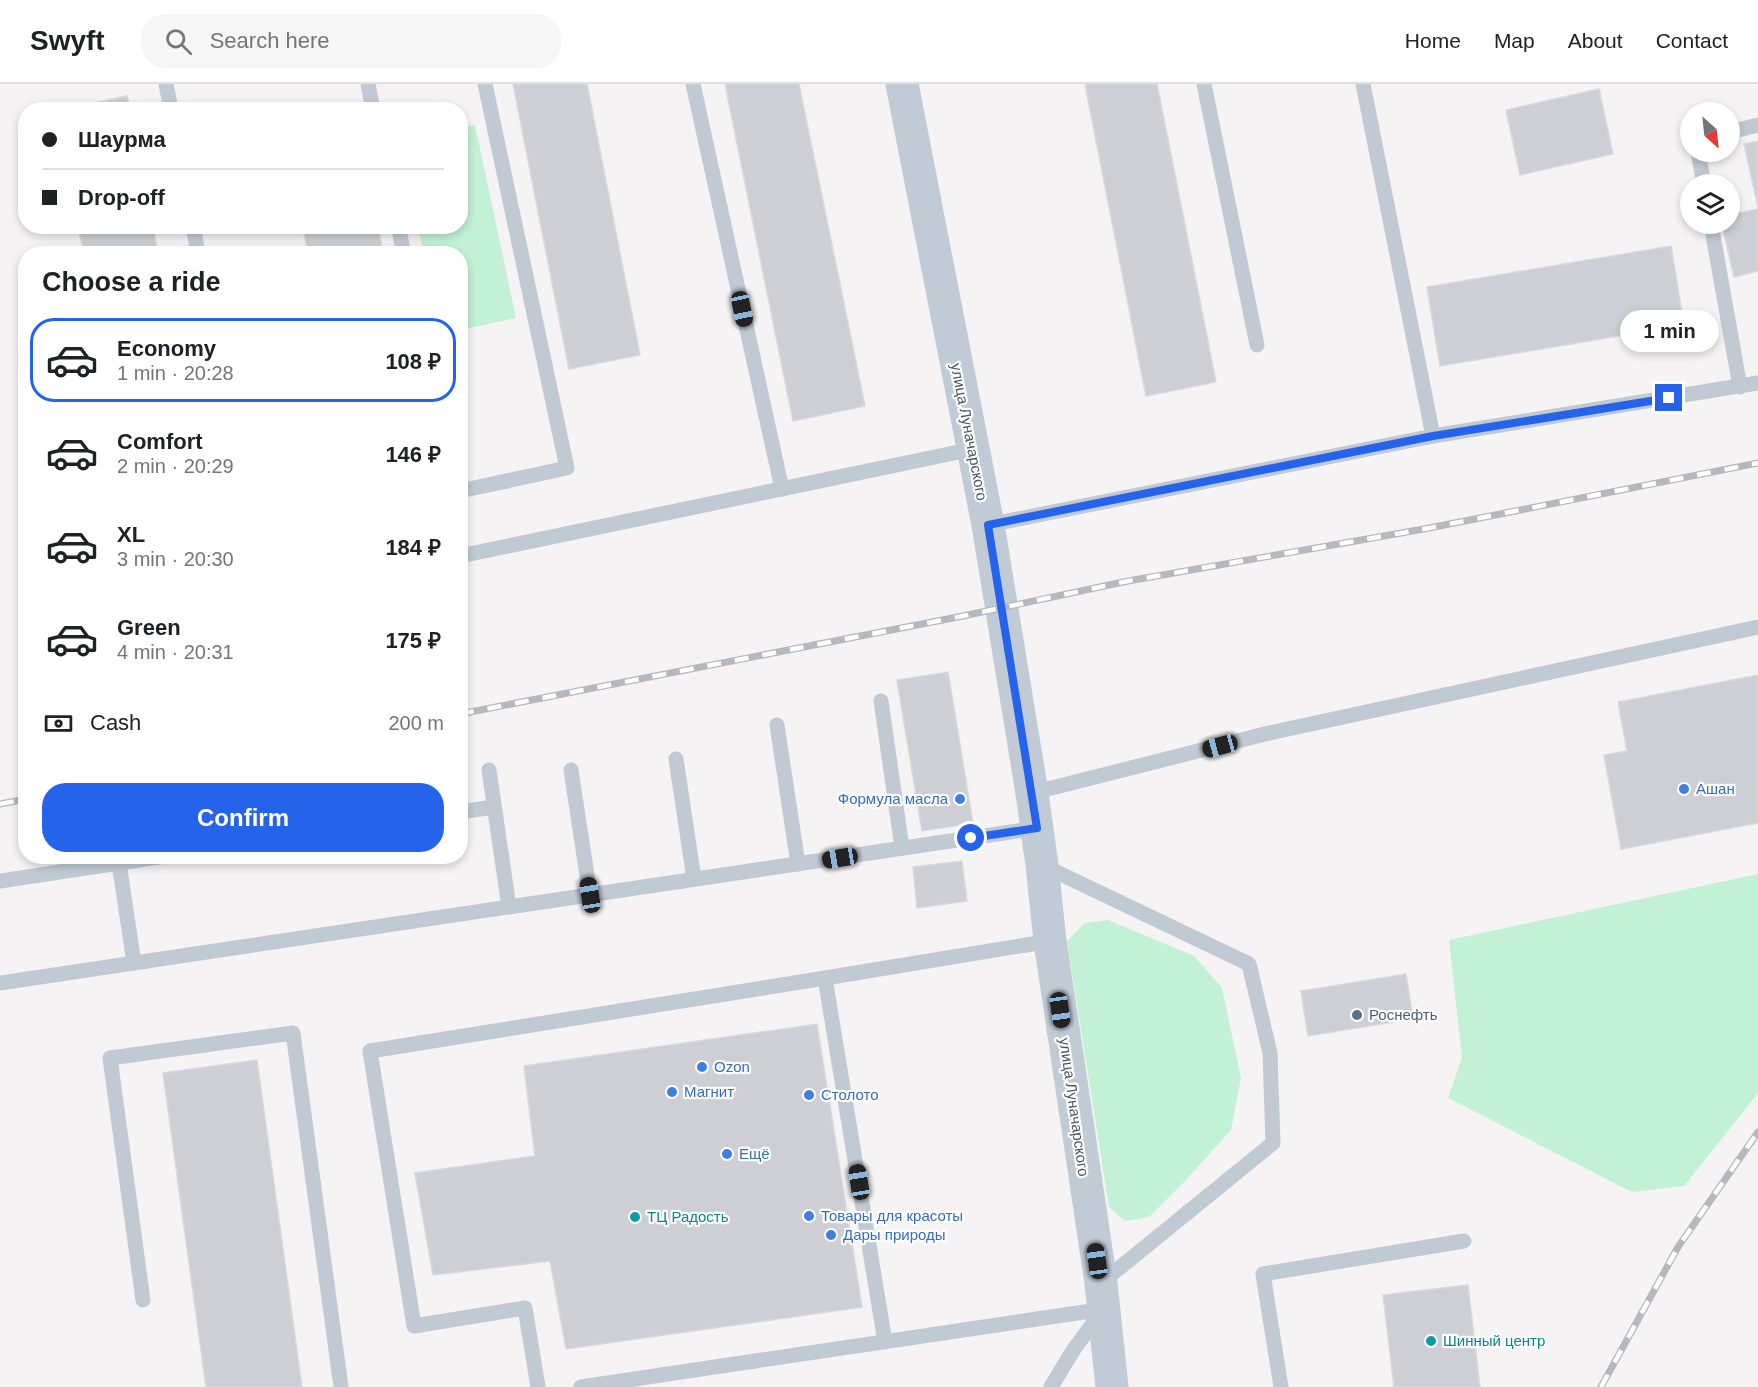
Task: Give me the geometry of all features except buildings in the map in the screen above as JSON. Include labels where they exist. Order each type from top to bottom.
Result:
[{"type":"main road","name":"улица Луначарского","points":[[902,84],[988,525],[1032,793],[1050,941],[1102,1296],[1112,1387]]},
{"type":"lane","points":[[166,84],[169,102]]},
{"type":"lane","points":[[368,84],[371,102]]},
{"type":"lane","points":[[468,489],[567,468],[485,84]]},
{"type":"lane","points":[[693,84],[782,489]]},
{"type":"lane","points":[[1204,84],[1257,345]]},
{"type":"lane","points":[[1363,84],[1433,436]]},
{"type":"lane","points":[[1740,130],[1758,125]]},
{"type":"lane","points":[[1713,234],[1740,387]]},
{"type":"lane","points":[[988,525],[1433,436],[1758,383]]},
{"type":"lane","points":[[468,554],[973,449]]},
{"type":"lane","points":[[1032,793],[1265,734],[1758,627]]},
{"type":"lane","points":[[881,701],[902,848]]},
{"type":"lane","points":[[777,725],[798,864]]},
{"type":"lane","points":[[676,759],[694,879]]},
{"type":"lane","points":[[489,770],[509,907]]},
{"type":"lane","points":[[571,770],[590,895]]},
{"type":"lane","points":[[468,811],[494,807]]},
{"type":"lane","points":[[0,983],[1037,828]]},
{"type":"lane","points":[[0,881],[112,864]]},
{"type":"lane","points":[[119,864],[134,963]]},
{"type":"lane","points":[[1042,865],[1249,964],[1270,1053],[1273,1143],[1102,1296],[1051,1387]]},
{"type":"lane","points":[[538,1387],[525,1308],[414,1326],[370,1051],[1050,941]]},
{"type":"lane","points":[[825,978],[885,1342]]},
{"type":"lane","points":[[143,1300],[110,1058],[293,1033],[341,1387]]},
{"type":"lane","points":[[1281,1387],[1263,1274],[1464,1241]]},
{"type":"lane","points":[[581,1387],[680,1380],[885,1342],[1102,1296]]},
{"type":"green space","points":[[475,125],[516,318],[468,328],[468,246],[422,246],[420,234],[468,234],[468,126]]},
{"type":"green space","points":[[1758,874],[1758,1093],[1684,1186],[1632,1192],[1448,1098],[1462,1058],[1449,940]]},
{"type":"green space","points":[[1108,920],[1194,956],[1222,988],[1241,1078],[1231,1130],[1149,1217],[1125,1221],[1109,1207],[1067,941],[1085,923]]},
{"type":"railway","points":[[468,712],[963,616],[1128,581],[1424,529],[1758,463]]},
{"type":"railway","points":[[0,804],[18,801]]},
{"type":"railway","points":[[1601,1387],[1678,1247],[1758,1132]]},
{"type":"place","name":"Ашан","points":[[1684,789]]},
{"type":"place","name":"Формула масла","points":[[960,799]]},
{"type":"place","name":"Роснефть","points":[[1357,1015]]},
{"type":"place","name":"Ozon","points":[[702,1067]]},
{"type":"place","name":"Магнит","points":[[672,1092]]},
{"type":"place","name":"Столото","points":[[809,1095]]},
{"type":"place","name":"Ещё","points":[[727,1154]]},
{"type":"place","name":"Товары для красоты","points":[[809,1216]]},
{"type":"place","name":"ТЦ Радость","points":[[635,1217]]},
{"type":"place","name":"Дары природы","points":[[831,1235]]},
{"type":"place","name":"Шинный центр","points":[[1431,1341]]},
{"type":"route","points":[[971,838],[1037,828],[988,525],[1433,436],[1669,398]]}]
